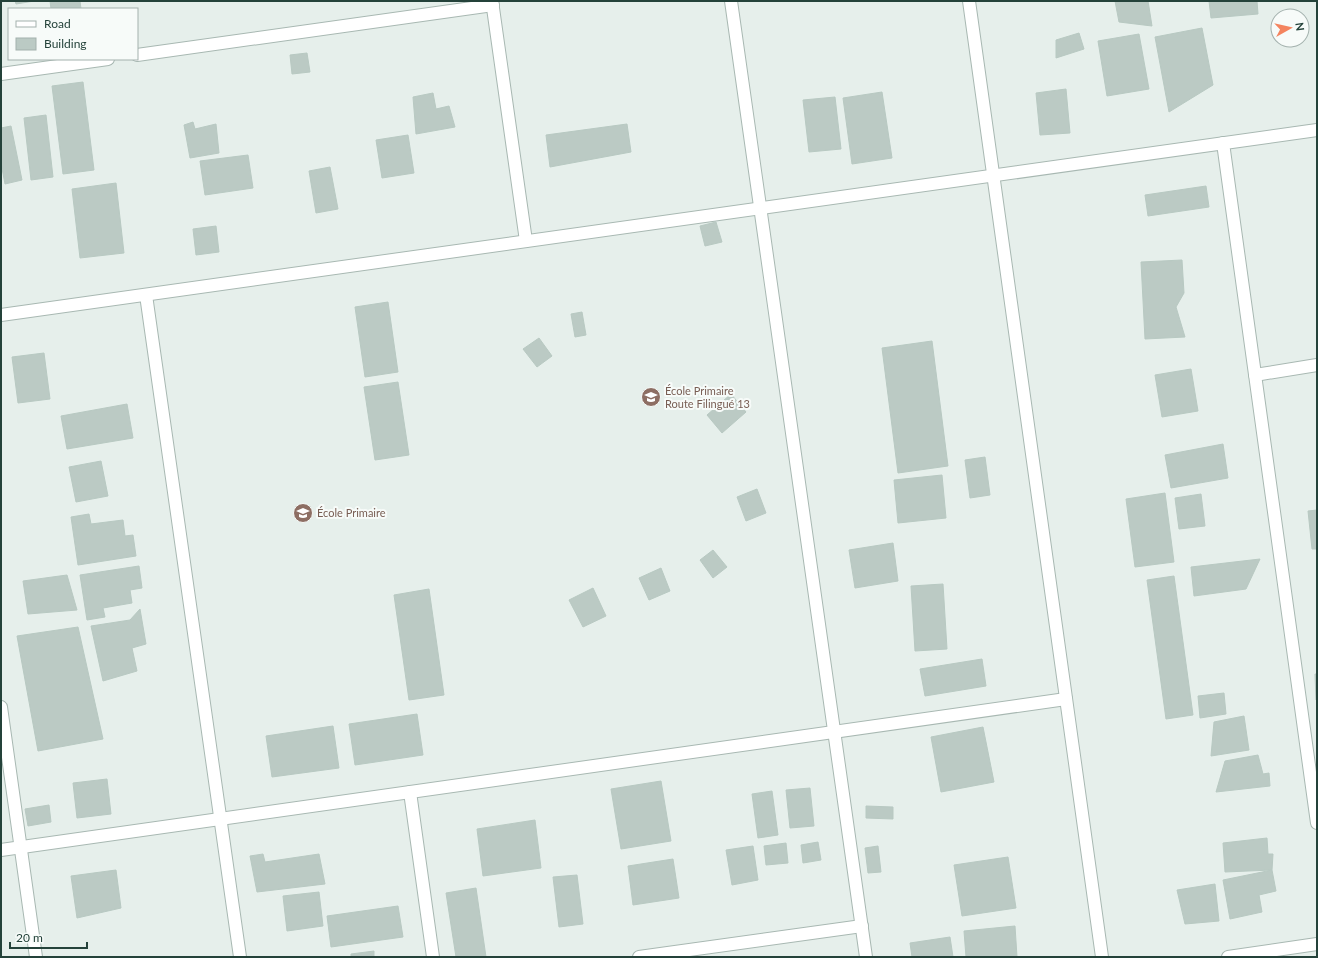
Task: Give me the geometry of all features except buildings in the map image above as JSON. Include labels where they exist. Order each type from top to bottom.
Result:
[{"type":"street","points":[[731,1],[866,957]]},
{"type":"street","points":[[969,1],[1102,957]]},
{"type":"street","points":[[138,55],[492,3],[526,241]]},
{"type":"street","points":[[1,74],[101,60]]},
{"type":"street","points":[[1,315],[1317,130]]},
{"type":"street","points":[[1222,143],[1317,823]]},
{"type":"street","points":[[146,295],[240,957]]},
{"type":"street","points":[[1255,375],[1317,365]]},
{"type":"street","points":[[1,850],[1066,699]]},
{"type":"street","points":[[1,707],[36,957]]},
{"type":"street","points":[[410,792],[433,957]]},
{"type":"street","points":[[639,957],[862,926]]},
{"type":"street","points":[[1228,957],[1317,944]]},
{"type":"place","name":"École Primaire Route Filingué 13","points":[[651,397]]},
{"type":"place","name":"École Primaire","points":[[303,513]]}]
